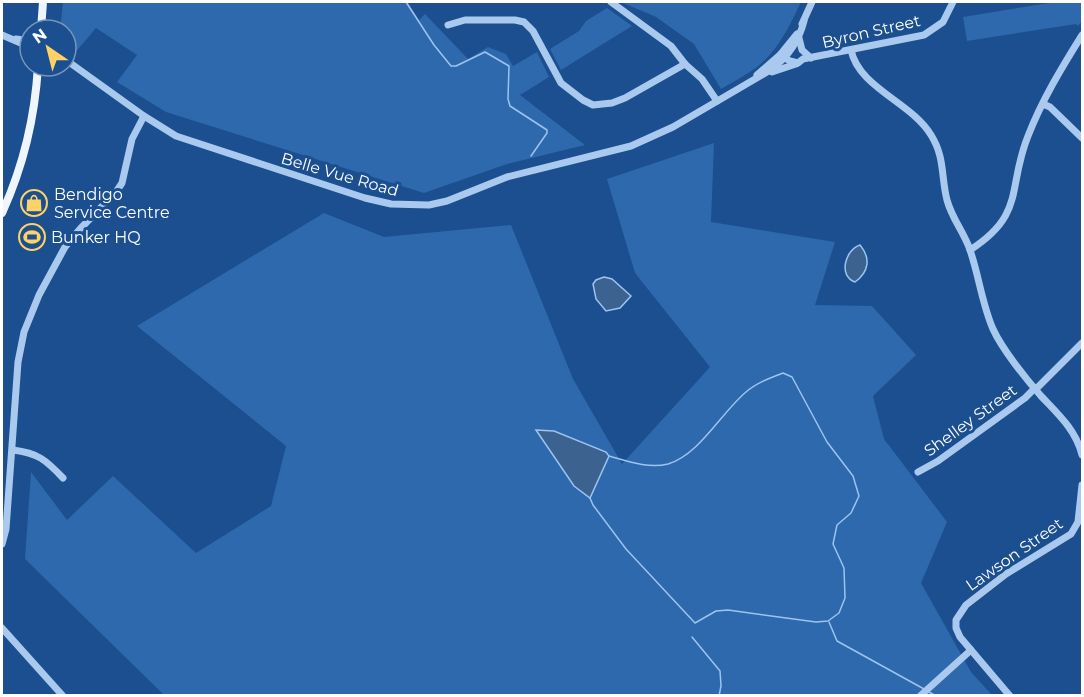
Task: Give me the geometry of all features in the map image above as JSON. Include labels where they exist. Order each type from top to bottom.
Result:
[{"type":"main road","points":[[42,18],[43,2]]},
{"type":"main road","points":[[2,213],[18,174],[26,146],[37,78]]},
{"type":"street","points":[[611,2],[672,46],[685,64],[699,76],[717,101]]},
{"type":"street","points":[[784,54],[804,21],[812,2]]},
{"type":"street","name":"Byron Street","points":[[764,75],[804,60],[916,38],[937,27],[947,16],[953,2]]},
{"type":"street","points":[[448,25],[465,20],[524,22],[533,31],[561,83],[593,105],[625,98],[685,64]]},
{"type":"street","name":"Belle Vue Road","points":[[753,79],[764,75],[799,38],[804,21]]},
{"type":"street","points":[[970,250],[995,232],[1006,217],[1013,200],[1023,148],[1056,76],[1083,34]]},
{"type":"street","points":[[2,35],[18,41]]},
{"type":"street","name":"Byron Street","points":[[799,38],[804,60]]},
{"type":"street","points":[[14,39],[18,39]]},
{"type":"street","points":[[851,51],[854,62],[862,74],[916,116],[932,136],[942,159],[949,208],[970,250],[993,329],[1035,389],[1074,433],[1083,454]]},
{"type":"street","name":"Belle Vue Road","points":[[78,69],[176,136],[365,198],[410,206],[447,201],[507,177],[641,142],[753,79],[784,54]]},
{"type":"street","name":"Byron Street","points":[[784,54],[804,60]]},
{"type":"street","points":[[1043,104],[1050,107],[1083,138]]},
{"type":"street","points":[[2,544],[6,529],[20,352],[28,319],[65,247],[123,183],[132,139],[144,116]]},
{"type":"street","name":"Shelley Street","points":[[918,472],[948,454],[1035,389],[1083,344]]},
{"type":"street","points":[[13,450],[39,456],[63,478]]},
{"type":"street","name":"Lawson Street","points":[[1010,696],[958,632],[956,620],[971,600],[1006,574],[1071,534],[1078,522],[1083,485]]},
{"type":"street","points":[[3,633],[63,696]]},
{"type":"street","points":[[920,696],[971,650]]},
{"type":"shaded area","points":[[63,2],[408,2],[419,20],[425,14],[468,59],[488,47],[506,54],[513,66],[537,52],[549,77],[520,95],[585,145],[507,164],[424,193],[166,112],[117,82],[137,55],[96,28],[78,49],[78,18],[61,18]]},
{"type":"shaded area","points":[[621,2],[801,2],[783,37],[764,61],[721,89],[694,44],[656,17]]},
{"type":"shaded area","points":[[1055,2],[1082,2],[1082,21],[1078,26],[1076,24],[967,41],[963,17]]},
{"type":"shaded area","points":[[607,8],[632,26],[561,70],[550,49],[579,31],[586,21]]},
{"type":"shaded area","points":[[714,143],[711,222],[835,242],[815,305],[872,306],[916,355],[873,396],[884,439],[947,522],[921,583],[971,672],[992,695],[164,695],[25,559],[31,472],[67,520],[113,476],[196,553],[271,506],[286,446],[137,326],[324,213],[384,237],[511,225],[573,379],[622,464],[710,367],[635,273],[607,179]]},
{"type":"shaded area","points":[[860,245],[866,255],[867,265],[863,274],[855,282],[846,274],[845,269],[850,252]]},
{"type":"shaded area","points":[[604,277],[612,279],[631,296],[620,308],[606,311],[596,299],[593,284]]},
{"type":"shaded area","points":[[536,430],[554,431],[606,452],[609,456],[590,498],[574,486]]},
{"type":"waterway","points":[[406,2],[434,45],[451,66],[456,66],[485,52],[509,66],[508,99],[510,106],[547,130],[531,156]]},
{"type":"waterway","points":[[590,498],[626,549],[695,623],[716,611],[728,610],[816,622],[828,621],[839,613],[845,598],[844,568],[833,544],[837,525],[851,513],[859,496],[853,476],[827,442],[792,377],[783,373],[750,389],[700,443],[690,452],[668,464],[653,466],[638,464],[609,456]]},
{"type":"waterway","points":[[829,622],[837,641],[924,689]]},
{"type":"waterway","points":[[692,637],[720,671],[719,696]]},
{"type":"waterway","points":[[929,692],[936,696]]},
{"type":"place","name":"Bendigo Service Centre","points":[[34,203]]},
{"type":"place","name":"Bunker HQ","points":[[32,237]]}]
